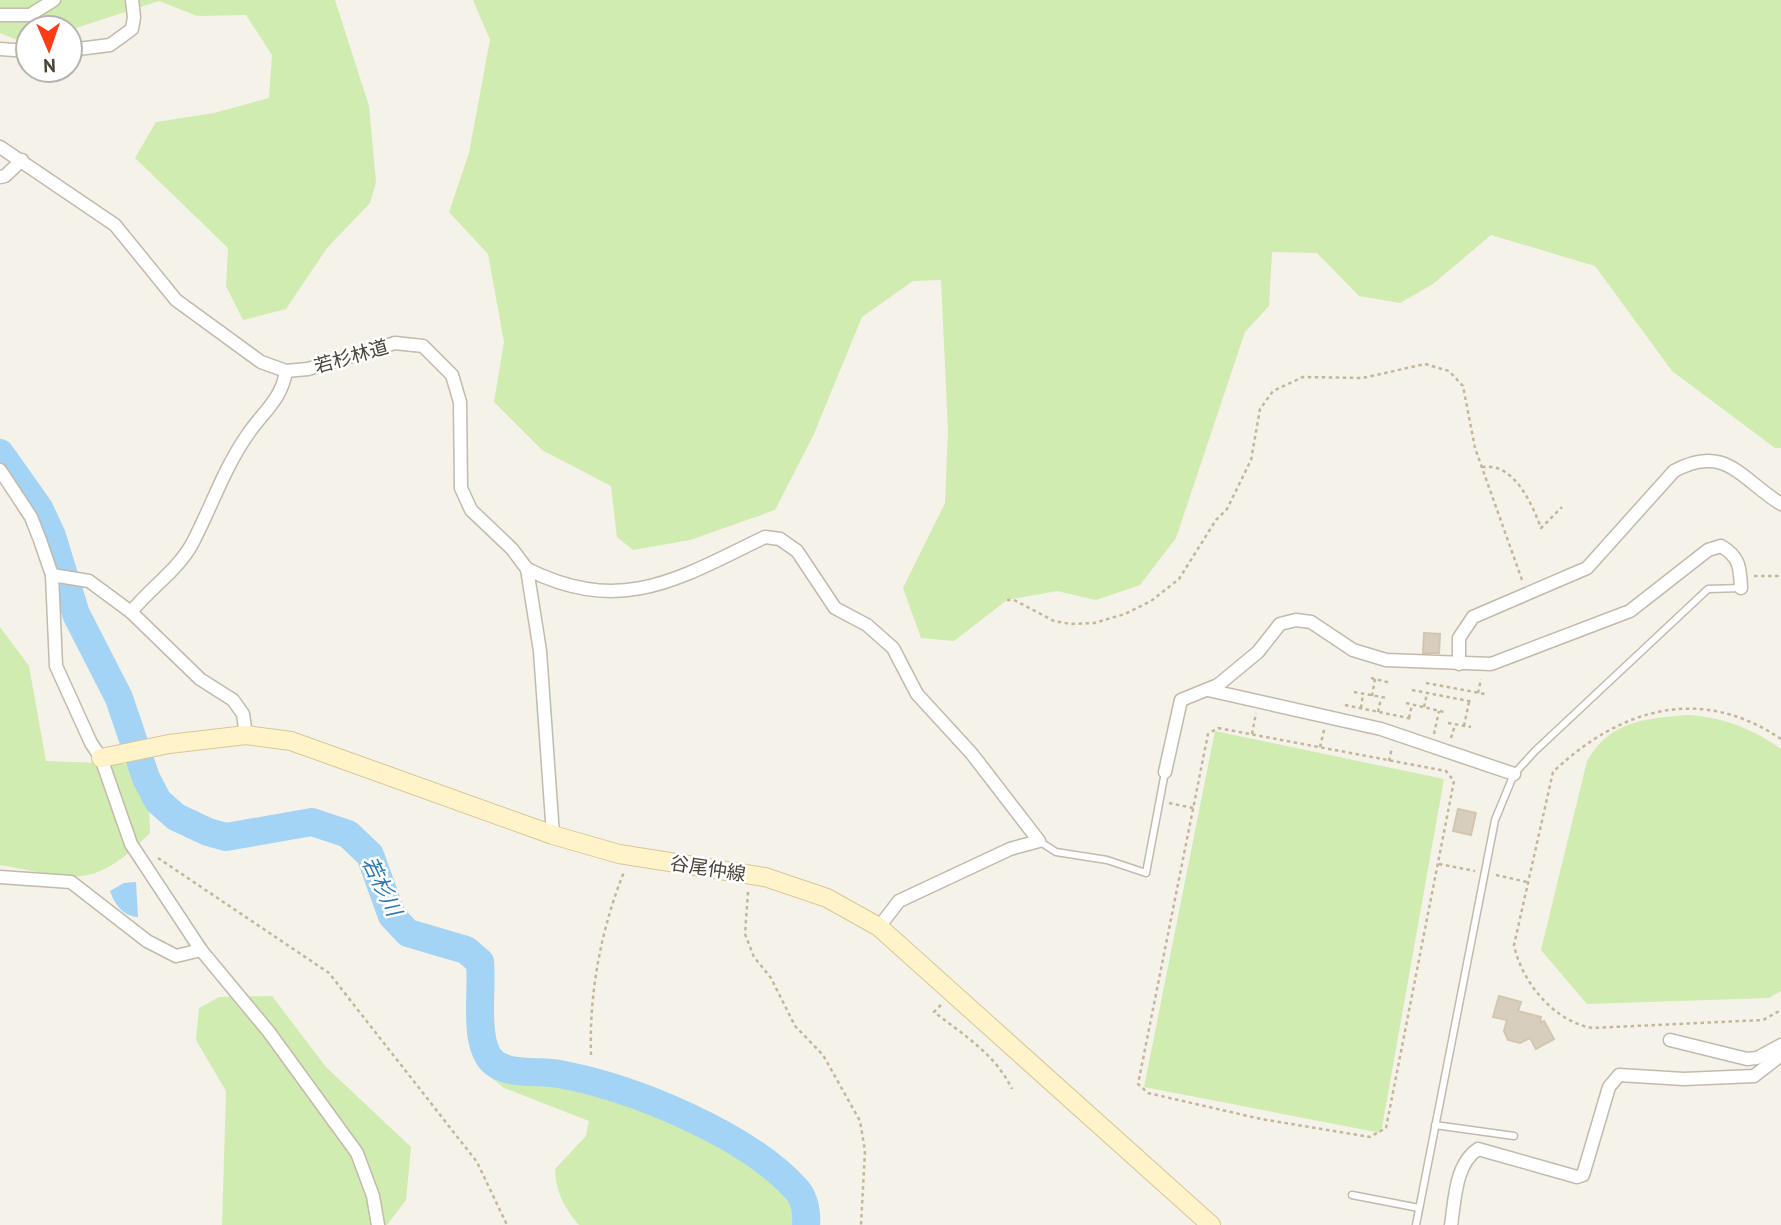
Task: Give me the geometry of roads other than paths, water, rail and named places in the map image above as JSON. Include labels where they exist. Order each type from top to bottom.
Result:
[{"type":"main road","name":"谷尾仲線","points":[[110,756],[169,744],[246,735],[291,741],[553,835],[631,856],[750,874],[827,898],[879,927],[1211,1225]]},
{"type":"street","points":[[0,15],[30,15],[54,0]]},
{"type":"street","points":[[84,48],[110,45],[132,29],[132,0]]},
{"type":"street","points":[[0,147],[115,225],[176,300],[261,362],[286,371],[281,393],[248,434],[211,500],[191,545],[168,575],[131,612]]},
{"type":"street","points":[[0,177],[5,176],[22,160]]},
{"type":"street","name":"若杉林道","points":[[286,371],[307,369],[395,343],[423,346],[438,358],[452,375],[460,402],[461,488],[471,510],[512,549],[527,569]]},
{"type":"street","points":[[1458,664],[1459,638],[1473,617],[1587,568],[1674,471],[1688,464],[1710,460],[1725,463],[1781,504]]},
{"type":"street","points":[[0,470],[31,517],[54,575],[56,666],[91,743],[110,756],[117,807],[135,850],[201,950],[269,1032],[357,1153],[373,1196],[378,1225]]},
{"type":"street","points":[[527,569],[553,582],[580,590],[604,593],[641,591],[765,537],[780,539],[797,551],[835,608],[867,625],[893,648],[917,694],[972,754],[1039,841],[1010,849],[899,901],[879,927]]},
{"type":"street","points":[[1165,772],[1181,700],[1218,685],[1258,652],[1280,625],[1296,620],[1311,622],[1364,654],[1386,660],[1491,664],[1630,611],[1708,550],[1721,546],[1733,553],[1739,563],[1741,582]]},
{"type":"street","points":[[527,569],[540,651],[553,835]]},
{"type":"street","points":[[54,575],[89,580],[131,612],[200,679],[233,700],[243,714],[246,735]]},
{"type":"street","points":[[1205,689],[1381,729],[1514,774]]},
{"type":"street","points":[[0,877],[71,882],[147,941],[176,956],[201,950]]},
{"type":"street","points":[[1670,1040],[1747,1059],[1757,1058],[1781,1045]]},
{"type":"street","points":[[1451,1225],[1461,1171],[1468,1155],[1478,1149],[1577,1177],[1583,1175],[1609,1087],[1619,1075],[1684,1079],[1754,1076],[1781,1055]]},
{"type":"lane","points":[[1416,1225],[1494,820],[1514,774],[1535,751],[1708,589],[1741,582]]},
{"type":"lane","points":[[1039,841],[1056,852],[1107,860],[1146,873],[1165,772]]},
{"type":"lane","points":[[1435,1125],[1514,1136]]},
{"type":"lane","points":[[1352,1195],[1419,1208]]},
{"type":"water","points":[[136,882],[138,917],[120,909],[110,891],[124,883]]},
{"type":"waterway","name":"若杉川","points":[[0,453],[39,508],[52,536],[76,614],[119,698],[146,778],[158,801],[176,817],[226,837],[312,822],[348,834],[370,855],[392,916],[408,933],[466,950],[480,962],[481,1028],[486,1052],[492,1061],[506,1069],[559,1074],[620,1090],[719,1132],[775,1169],[797,1190],[805,1207],[806,1225]]}]
